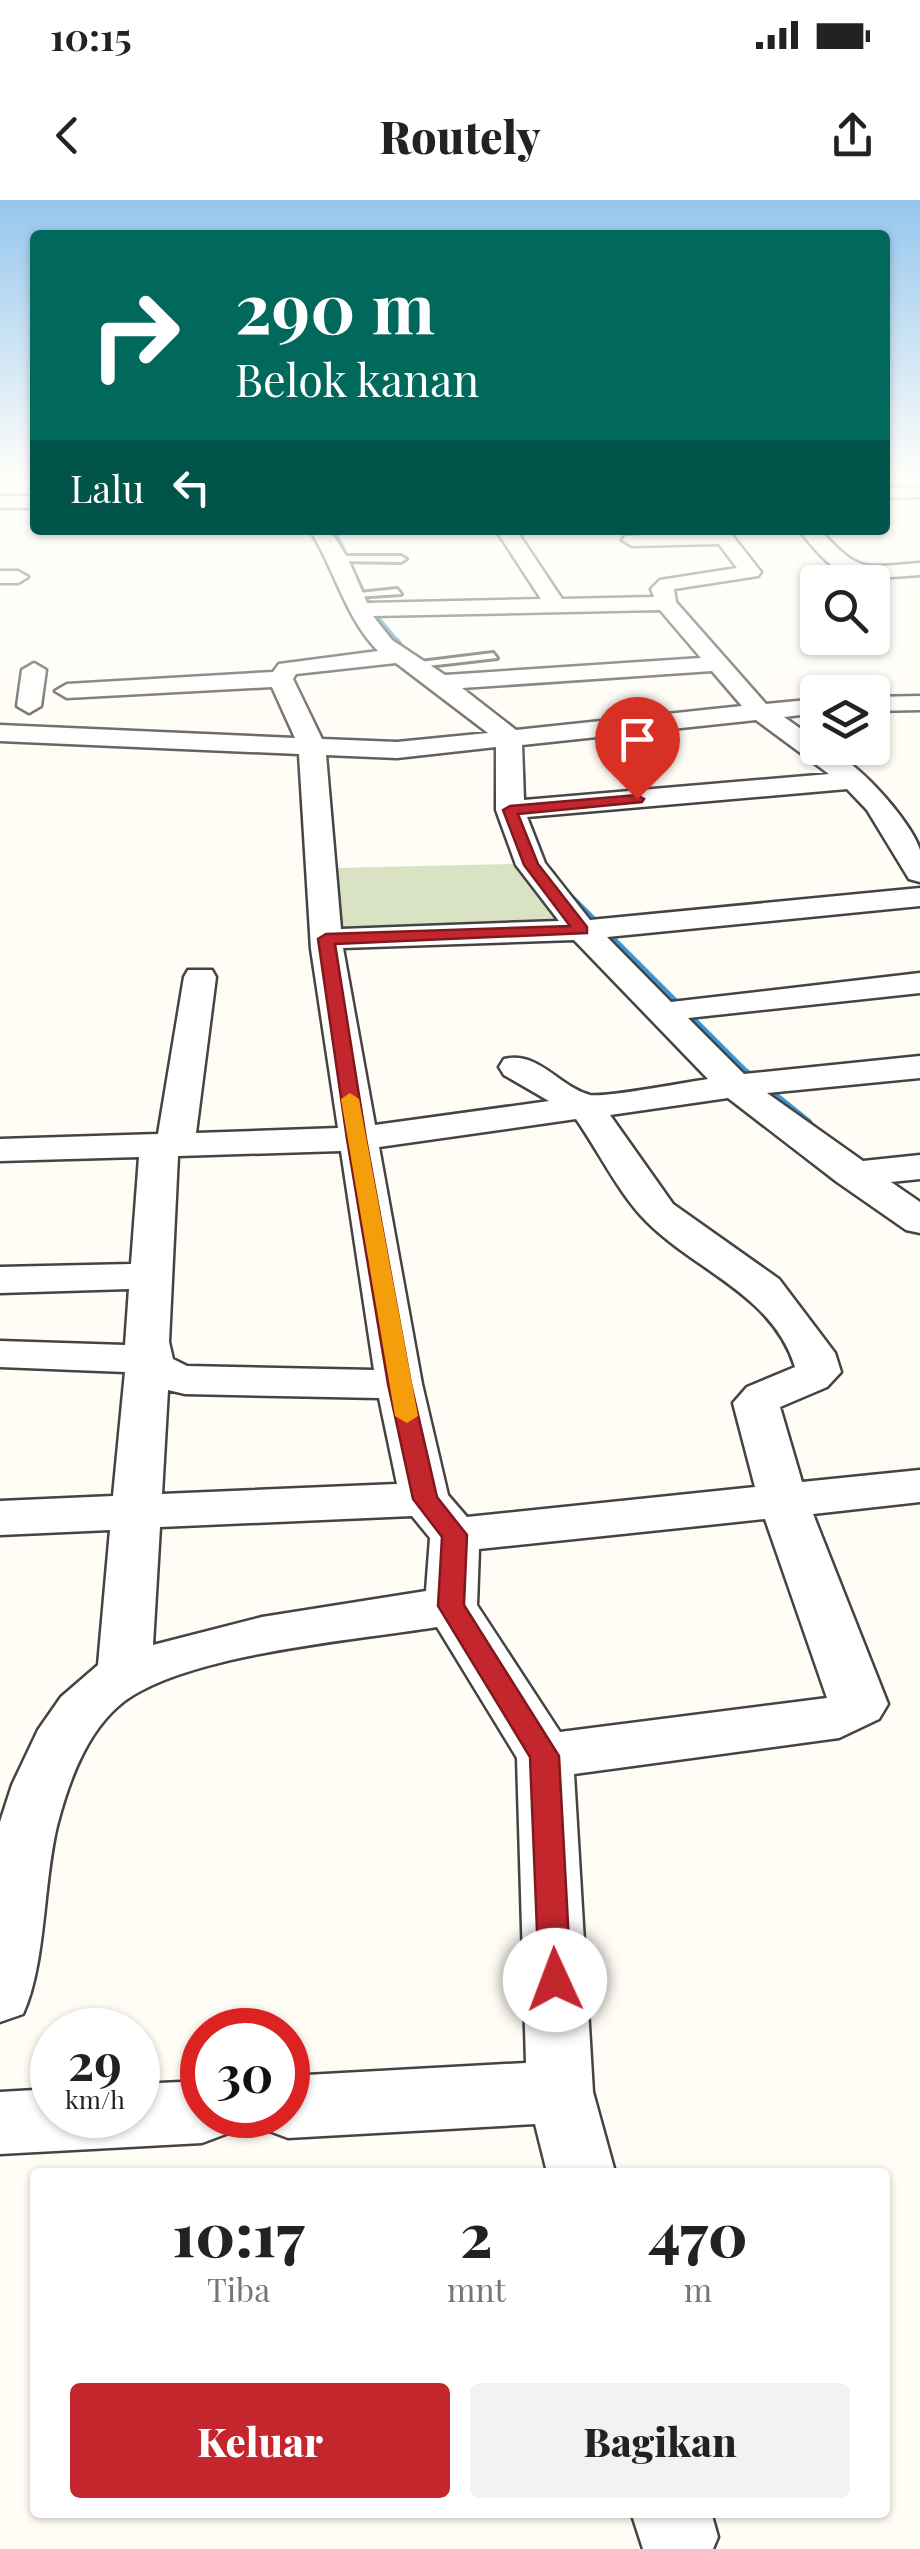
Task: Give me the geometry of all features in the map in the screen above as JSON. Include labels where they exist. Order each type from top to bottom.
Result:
[{"type":"street","points":[[358,585],[374,634],[427,670],[509,738],[518,810],[531,865],[753,1084],[920,1222]]},
{"type":"street","points":[[542,585],[555,605]]},
{"type":"street","points":[[666,585],[662,589],[666,603],[757,710],[854,780],[878,806],[920,873]]},
{"type":"street","points":[[890,591],[897,594]]},
{"type":"street","points":[[365,602],[666,603]]},
{"type":"street","points":[[281,679],[297,656],[427,670],[718,664]]},
{"type":"street","points":[[67,690],[281,679]]},
{"type":"street","points":[[281,679],[312,746],[326,939],[356,1139],[400,1384],[440,1517],[451,1606],[545,1756],[560,2092],[580,2168]]},
{"type":"street","points":[[0,690],[32,688]]},
{"type":"street","points":[[890,704],[920,703]]},
{"type":"street","points":[[0,733],[410,750],[800,707]]},
{"type":"street","points":[[518,810],[854,780]]},
{"type":"street","points":[[326,939],[596,929],[920,897]]},
{"type":"street","points":[[124,1676],[153,1276],[167,1145],[200,977]]},
{"type":"street","points":[[675,1011],[920,983]]},
{"type":"street","points":[[0,1150],[356,1139],[753,1084],[920,1066]]},
{"type":"street","points":[[517,1067],[588,1109],[660,1212],[688,1237],[764,1288],[813,1353],[819,1372],[803,1384],[767,1392],[756,1403],[783,1500],[860,1704],[839,1717],[545,1756]]},
{"type":"street","points":[[862,1172],[920,1167]]},
{"type":"street","points":[[0,1280],[153,1276]]},
{"type":"street","points":[[0,1354],[148,1359],[165,1375],[185,1380],[400,1384]]},
{"type":"street","points":[[0,1518],[135,1510],[440,1517],[783,1500],[920,1486]]},
{"type":"street","points":[[0,1994],[19,1865],[38,1793],[59,1748],[84,1710],[110,1684],[206,1649],[451,1606]]},
{"type":"street","points":[[310,2106],[560,2092]]},
{"type":"street","points":[[0,2123],[180,2113]]},
{"type":"lane","points":[[365,602],[397,592]]},
{"type":"lane","points":[[427,670],[492,656]]},
{"type":"green space","points":[[515,864],[557,921],[335,928],[334,868]]},
{"type":"waterway","points":[[360,585],[372,611],[399,644]]},
{"type":"waterway","points":[[397,641],[402,648]]},
{"type":"waterway","points":[[522,769],[524,815]]},
{"type":"waterway","points":[[571,899],[743,1071],[808,1123]]},
{"type":"slow traffic","points":[[350,1099],[407,1416]]},
{"type":"route","points":[[555,1980],[545,1756],[451,1606],[454,1535],[426,1499],[400,1384],[356,1139],[326,939],[582,930],[531,865],[510,810],[637,799]]}]
